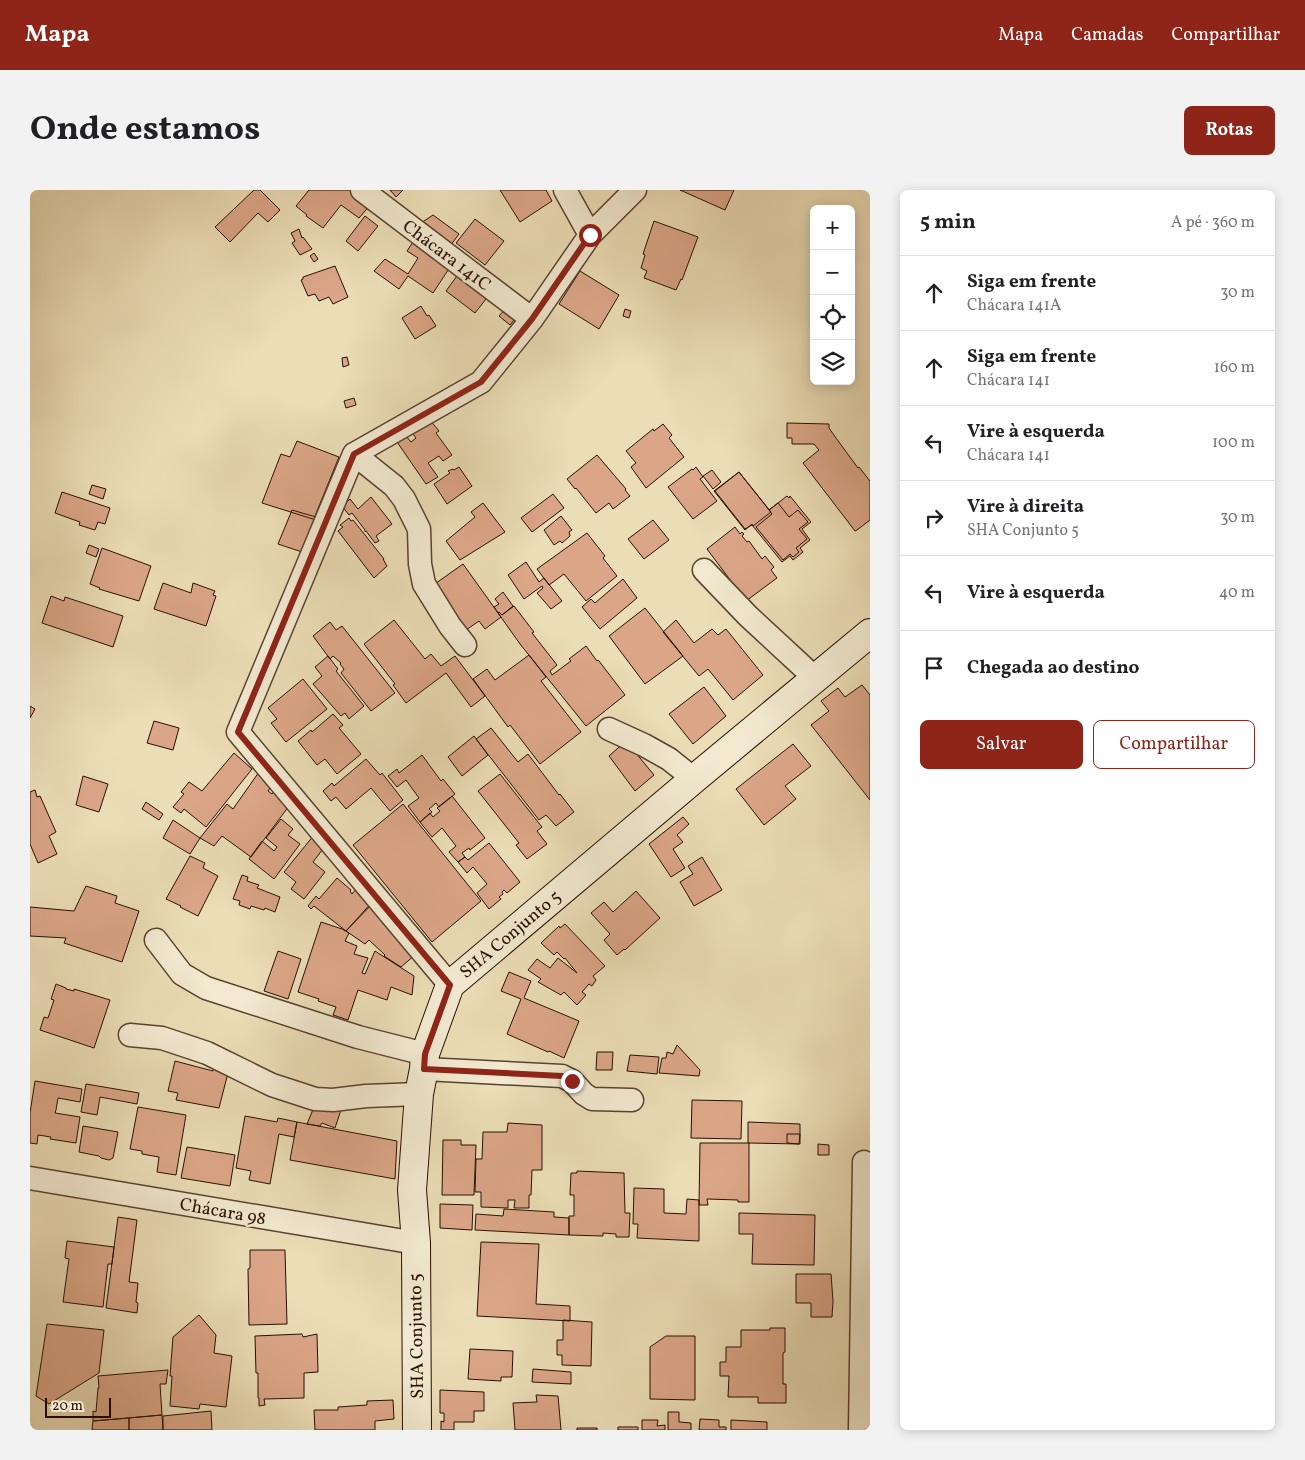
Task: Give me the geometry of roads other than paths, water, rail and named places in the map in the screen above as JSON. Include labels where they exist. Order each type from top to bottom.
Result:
[{"type":"street","name":"Chácara 141C","points":[[362,190],[532,319]]},
{"type":"street","points":[[565,190],[590,235]]},
{"type":"street","points":[[450,985],[238,732],[354,454],[481,382],[532,319],[590,235],[635,190]]},
{"type":"street","points":[[354,454],[394,486],[404,499],[419,529],[420,564],[424,584],[450,626],[465,645]]},
{"type":"street","points":[[704,570],[748,616],[815,678]]},
{"type":"street","name":"SHA Conjunto 5","points":[[417,1430],[416,1243],[412,1190],[423,1072],[450,985],[694,778],[870,633]]},
{"type":"street","points":[[609,730],[669,759],[694,778]]},
{"type":"street","points":[[156,940],[182,974],[206,988],[358,1037],[423,1072]]},
{"type":"street","points":[[130,1034],[162,1038],[207,1053],[272,1085],[315,1099],[333,1100],[366,1096],[423,1072],[562,1076],[572,1081],[584,1094],[592,1099],[632,1100]]},
{"type":"street","points":[[860,1430],[864,1162]]},
{"type":"street","name":"Chácara 98","points":[[30,1178],[416,1243]]}]
